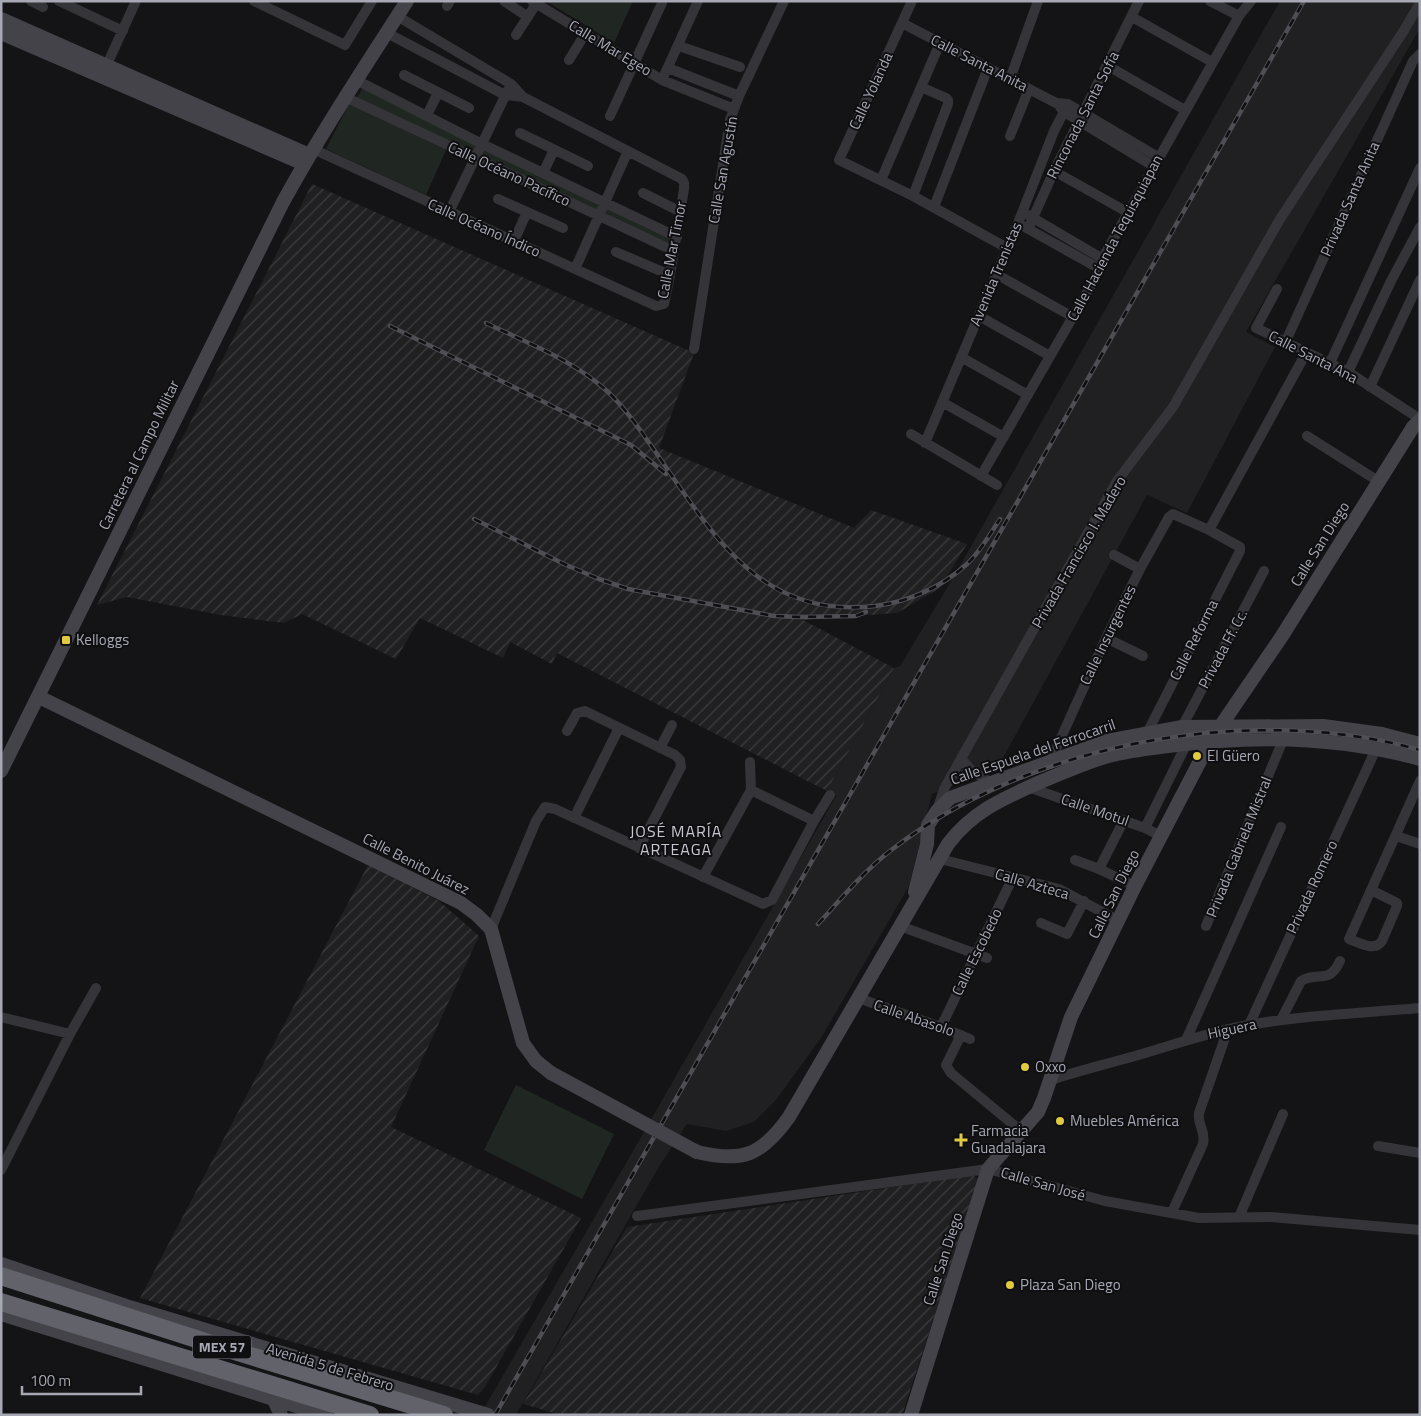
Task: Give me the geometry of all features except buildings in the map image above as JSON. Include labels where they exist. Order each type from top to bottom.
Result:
[{"type":"highway","name":"Avenida 5 de Febrero","points":[[1,1276],[444,1415]]},
{"type":"highway","points":[[1,1303],[11,1310],[41,1322],[48,1328]]},
{"type":"highway","name":"MEX 57","points":[[1,1303],[370,1415]]},
{"type":"highway","points":[[85,1303],[126,1306]]},
{"type":"highway","points":[[243,1341],[282,1365]]},
{"type":"highway","points":[[240,1375],[296,1406]]},
{"type":"highway","points":[[366,1391],[426,1396]]},
{"type":"main road","name":"Carretera al Campo Militar","points":[[1,771],[222,324],[309,156],[407,1]]},
{"type":"main road","points":[[1,19],[104,71]]},
{"type":"main road","points":[[1,34],[104,71],[309,156]]},
{"type":"main road","name":"Calle San Diego","points":[[910,1415],[988,1169],[1038,1112],[1072,1017],[1160,836],[1211,740],[1282,636],[1412,427],[1420,420]]},
{"type":"main road","name":"Calle Benito Juárez","points":[[39,697],[461,903],[491,928]]},
{"type":"main road","name":"Calle Espuela del Ferrocarril","points":[[912,904],[926,844],[928,825],[937,811],[950,798],[1107,741],[1182,727],[1221,725],[1323,726],[1382,734],[1420,744]]},
{"type":"main road","name":"Calle Espuela del Ferrocarril","points":[[491,928],[523,1043],[536,1062],[550,1073],[697,1152],[730,1158],[765,1146],[778,1133],[912,904],[956,834],[974,816],[1028,787],[1105,757],[1187,743],[1211,740],[1318,740],[1376,749],[1420,760]]},
{"type":"main road","name":"Avenida 5 de Febrero","points":[[1,1264],[126,1306],[488,1415]]},
{"type":"main road","points":[[1,1314],[325,1415]]},
{"type":"main road","points":[[273,1398],[281,1415]]},
{"type":"street","points":[[31,1],[42,7]]},
{"type":"street","points":[[59,1],[76,5],[123,31]]},
{"type":"street","points":[[104,71],[136,1]]},
{"type":"street","points":[[254,1],[346,45],[372,1]]},
{"type":"street","points":[[504,1],[528,17]]},
{"type":"street","points":[[662,80],[698,1]]},
{"type":"street","name":"Calle San Agustín","points":[[694,349],[730,120],[739,96],[784,1]]},
{"type":"street","name":"Calle Yolanda","points":[[881,180],[839,160],[912,1]]},
{"type":"street","name":"Rinconada Santa Sofía","points":[[1028,228],[1054,171],[1139,1]]},
{"type":"street","points":[[1210,1],[1240,16]]},
{"type":"street","name":"Calle Hacienda Tequisquiapan","points":[[982,476],[1073,317],[1102,264],[1127,212],[1212,62],[1251,1]]},
{"type":"street","points":[[516,35],[528,17],[534,2]]},
{"type":"street","name":"Calle Mar Egeo","points":[[534,2],[662,80],[734,109]]},
{"type":"street","points":[[1010,79],[1036,2]]},
{"type":"street","points":[[610,116],[662,3]]},
{"type":"street","name":"Privada Francisco I. Madero","points":[[937,811],[944,789],[1117,481],[1173,407],[1280,219],[1420,3]]},
{"type":"street","points":[[398,16],[511,84],[523,97],[628,151],[575,269]]},
{"type":"street","points":[[1132,17],[1212,62]]},
{"type":"street","name":"Calle Santa Anita","points":[[902,23],[1066,108],[1156,161]]},
{"type":"street","points":[[387,33],[505,95],[523,97]]},
{"type":"street","points":[[569,60],[585,34]]},
{"type":"street","points":[[940,43],[881,180],[1007,248]]},
{"type":"street","points":[[679,46],[740,67]]},
{"type":"street","name":"Privada Santa Anita","points":[[1285,343],[1418,55]]},
{"type":"street","points":[[1108,66],[1185,110]]},
{"type":"street","points":[[668,68],[739,96]]},
{"type":"street","points":[[934,207],[988,68]]},
{"type":"street","points":[[404,75],[469,108]]},
{"type":"street","name":"Calle Océano Pacífico","points":[[356,80],[482,144],[677,237]]},
{"type":"street","points":[[449,212],[511,84]]},
{"type":"street","points":[[913,196],[948,104],[946,98],[921,87]]},
{"type":"street","points":[[1010,136],[1029,89]]},
{"type":"street","points":[[427,115],[438,93]]},
{"type":"street","name":"Calle Océano Pacífico","points":[[345,97],[674,251]]},
{"type":"street","name":"Avenida Trenistas","points":[[925,443],[1018,223],[1054,131],[1066,108]]},
{"type":"street","points":[[520,133],[588,166]]},
{"type":"street","points":[[543,173],[554,150]]},
{"type":"street","name":"Calle Mar Timor","points":[[628,151],[682,179],[684,188],[665,301],[661,306],[656,306]]},
{"type":"street","name":"Calle Océano Índico","points":[[309,156],[449,212],[656,306]]},
{"type":"street","points":[[1330,363],[1420,168]]},
{"type":"street","points":[[1054,171],[1127,212]]},
{"type":"street","points":[[643,193],[681,212]]},
{"type":"street","points":[[498,199],[563,228]]},
{"type":"street","points":[[514,241],[527,212]]},
{"type":"street","points":[[1022,212],[1102,264]]},
{"type":"street","points":[[1018,223],[1102,264]]},
{"type":"street","points":[[1348,372],[1391,281],[1420,227]]},
{"type":"street","points":[[616,252],[670,275]]},
{"type":"street","points":[[996,274],[1073,317]]},
{"type":"street","points":[[1370,387],[1420,280]]},
{"type":"street","name":"Calle Santa Ana","points":[[1277,289],[1256,328],[1348,372],[1420,420]]},
{"type":"street","points":[[979,316],[1050,356]]},
{"type":"street","points":[[1209,530],[1306,353]]},
{"type":"street","points":[[961,356],[1028,395]]},
{"type":"street","points":[[942,402],[1004,437]]},
{"type":"street","points":[[911,434],[997,485]]},
{"type":"street","points":[[1307,436],[1378,481]]},
{"type":"street","name":"Calle Insurgentes","points":[[1051,760],[1106,638],[1140,569],[1169,517],[1173,514],[1209,530]]},
{"type":"street","name":"Calle Reforma","points":[[1147,733],[1240,551],[1240,547],[1209,530]]},
{"type":"street","points":[[1114,555],[1140,569]]},
{"type":"street","name":"Privada Ff. Cc.","points":[[1182,727],[1264,571]]},
{"type":"street","points":[[1106,638],[1144,656]]},
{"type":"street","points":[[567,732],[577,713],[585,711],[675,755],[680,760],[681,766],[639,848]]},
{"type":"street","points":[[660,748],[672,725]]},
{"type":"street","points":[[574,818],[619,728]]},
{"type":"street","name":"Privada Gabriela Mistral","points":[[1206,926],[1283,740]]},
{"type":"street","points":[[1145,828],[1187,743]]},
{"type":"street","name":"Privada Romero","points":[[1249,1025],[1376,749]]},
{"type":"street","points":[[962,759],[970,769],[991,783]]},
{"type":"street","points":[[703,878],[751,790],[750,762]]},
{"type":"street","points":[[1371,890],[1397,903],[1382,941],[1378,946],[1374,947],[1349,939],[1371,890],[1396,836],[1420,781]]},
{"type":"street","name":"Calle Motul","points":[[1028,787],[1124,820],[1160,836]]},
{"type":"street","points":[[751,790],[814,821]]},
{"type":"street","points":[[491,928],[536,821],[545,807],[555,809],[763,904],[772,900],[830,795]]},
{"type":"street","points":[[1099,869],[1124,820]]},
{"type":"street","points":[[1186,1040],[1281,827]]},
{"type":"street","points":[[1396,836],[1420,844]]},
{"type":"street","name":"Calle Azteca","points":[[940,859],[1059,889],[1119,920]]},
{"type":"street","points":[[1075,860],[1135,886]]},
{"type":"street","name":"Calle Escobedo","points":[[941,1027],[1013,878]]},
{"type":"street","points":[[1041,923],[1066,934],[1084,901]]},
{"type":"street","points":[[900,926],[987,958]]},
{"type":"street","points":[[1281,1020],[1301,982],[1306,978],[1331,975],[1340,961]]},
{"type":"street","points":[[1,1170],[70,1034],[96,988]]},
{"type":"street","name":"Calle Abasolo","points":[[858,998],[966,1037],[946,1065],[951,1073],[1021,1132]]},
{"type":"street","name":"Higuera","points":[[1051,1080],[1082,1069],[1228,1029],[1281,1020],[1420,1008]]},
{"type":"street","points":[[1,1017],[70,1034]]},
{"type":"street","points":[[1172,1212],[1203,1144],[1204,1132],[1198,1119],[1199,1113],[1228,1029]]},
{"type":"street","points":[[1239,1217],[1283,1114]]},
{"type":"street","points":[[1378,1146],[1420,1153]]},
{"type":"street","name":"Calle San José","points":[[637,1216],[988,1169],[1105,1201],[1198,1218],[1304,1219],[1420,1230]]},
{"type":"shaded area","points":[[546,1],[633,1],[614,43]]},
{"type":"shaded area","points":[[1280,1],[1420,1],[1420,28],[1246,332],[1275,347],[1187,513],[1147,495],[998,767],[932,794],[909,886],[821,1038],[776,1100],[754,1122],[726,1131],[687,1124],[660,1165],[516,1415],[480,1415],[836,796],[827,791],[894,668],[900,666],[953,578]]},
{"type":"shaded area","points":[[363,87],[674,238],[672,246],[356,99]]},
{"type":"shaded area","points":[[349,104],[446,150],[426,195],[326,149]]},
{"type":"shaded area","points":[[312,184],[694,353],[659,448],[854,528],[871,510],[967,544],[940,588],[897,613],[803,620],[894,668],[827,791],[557,653],[552,664],[510,642],[503,658],[420,618],[396,659],[302,614],[284,623],[221,615],[127,597],[97,605]]},
{"type":"shaded area","points":[[368,865],[439,901],[479,936],[391,1127],[581,1218],[485,1387],[478,1395],[140,1298]]},
{"type":"shaded area","points":[[516,1085],[614,1134],[582,1199],[484,1150]]},
{"type":"shaded area","points":[[973,1175],[979,1181],[902,1415],[561,1415],[523,1404],[627,1227]]},
{"type":"railway","points":[[495,1415],[1304,1]]},
{"type":"railway","points":[[486,323],[565,361],[608,392],[635,423],[700,516],[722,543],[746,567],[772,586],[801,600],[836,607],[875,606],[912,597],[947,580],[967,564],[981,548],[1000,519]]},
{"type":"railway","points":[[390,326],[631,445],[666,474]]},
{"type":"railway","points":[[474,519],[564,564],[628,589],[774,616],[856,616],[866,612]]},
{"type":"railway","points":[[818,924],[852,886],[880,859],[946,814],[1008,783],[1074,759],[1144,742],[1215,732],[1285,730],[1354,736],[1420,750]]},
{"type":"place","name":"Kelloggs","points":[[66,640]]},
{"type":"place","name":"El Güero","points":[[1197,756]]},
{"type":"place","name":"Oxxo","points":[[1025,1067]]},
{"type":"place","name":"Muebles América","points":[[1060,1121]]},
{"type":"place","name":"Farmacia Guadalajara","points":[[961,1140]]},
{"type":"place","name":"Plaza San Diego","points":[[1010,1285]]},
{"type":"district","name":"JOSÉ MARÍA ARTEAGA","points":[[676,840]]}]
